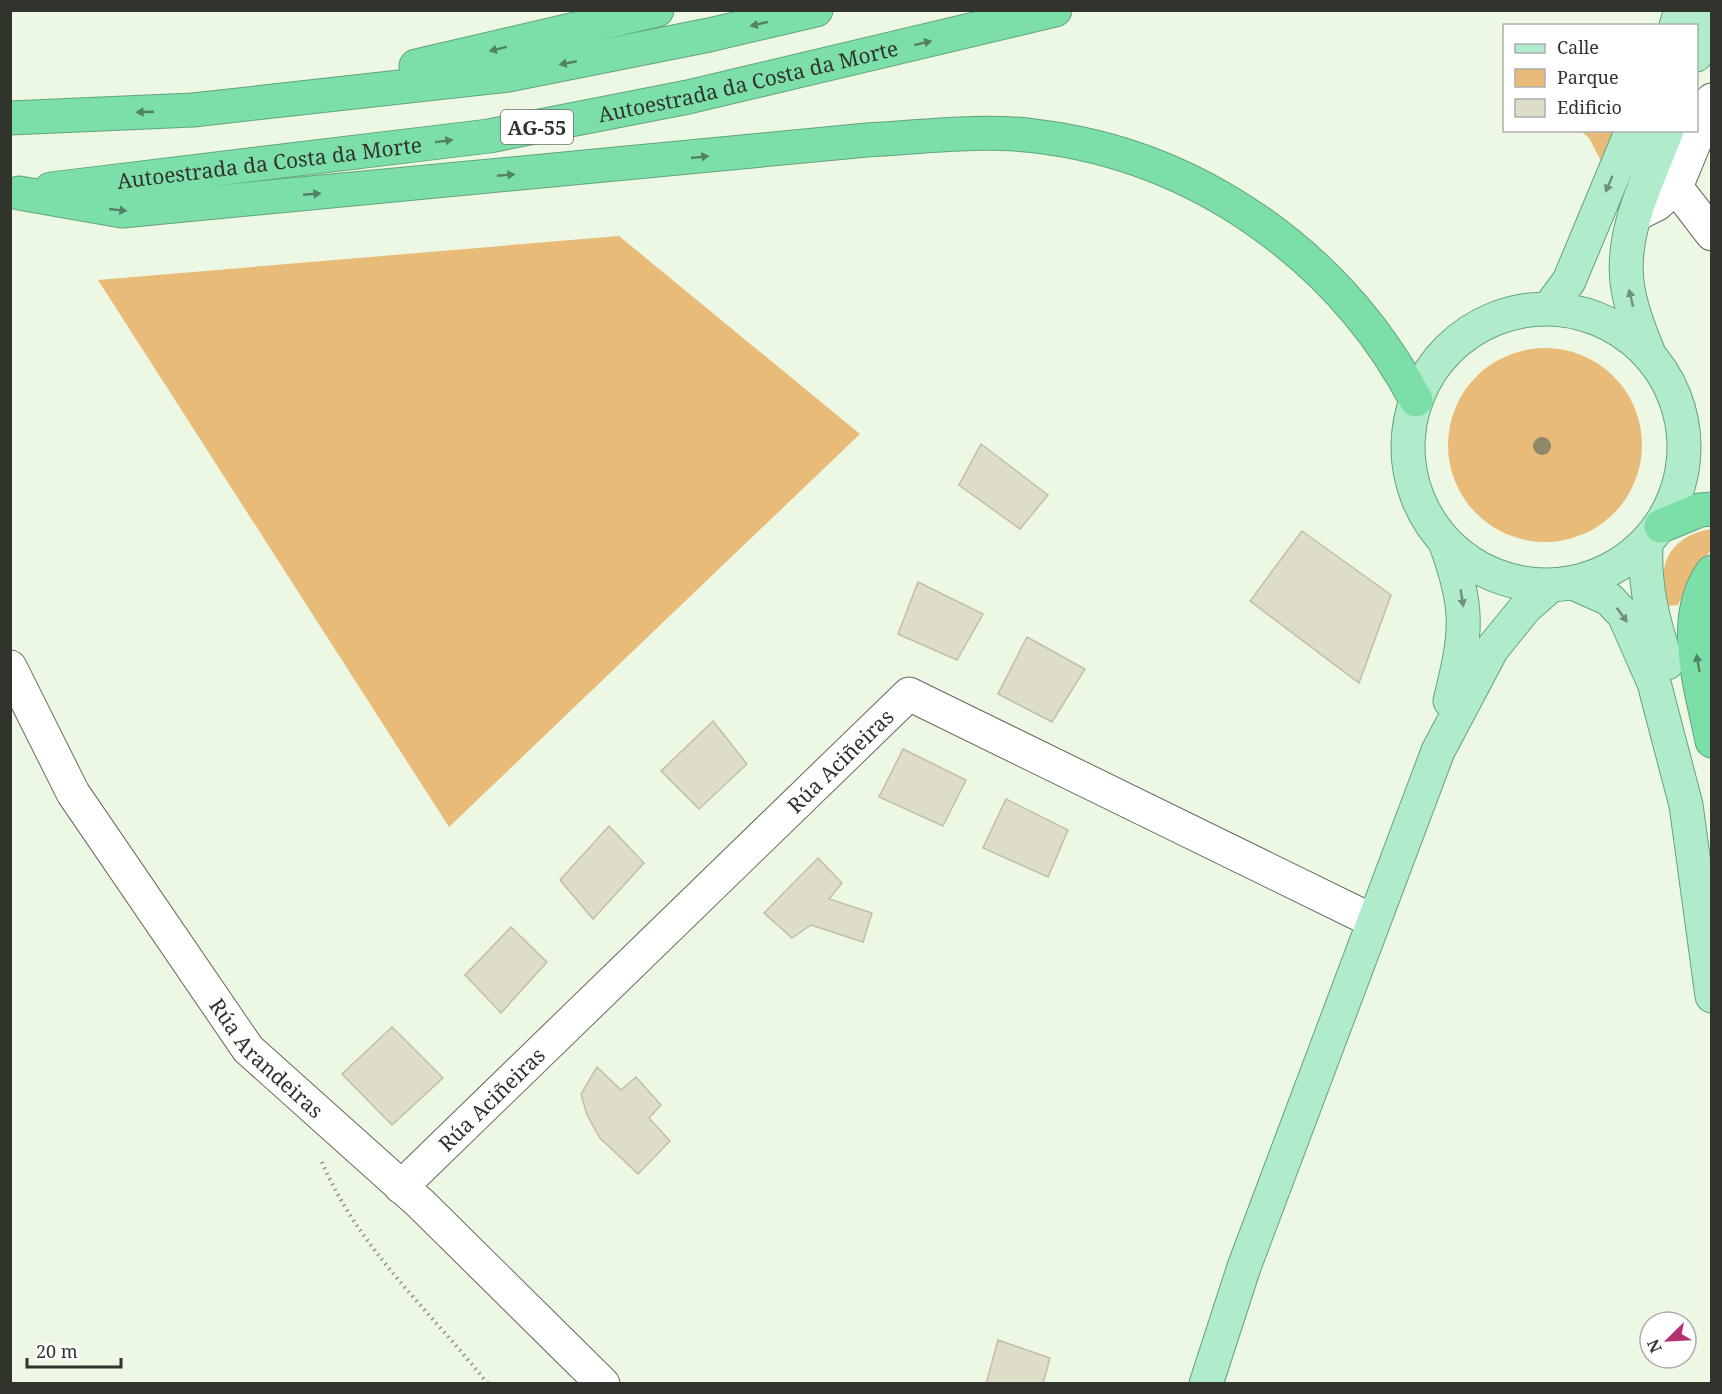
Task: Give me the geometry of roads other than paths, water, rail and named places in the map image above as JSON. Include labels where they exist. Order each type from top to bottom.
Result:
[{"type":"highway","points":[[193,110],[483,53],[657,10]]},
{"type":"highway","points":[[10,118],[193,110],[508,75],[710,35],[816,10]]},
{"type":"highway","name":"Autoestrada da Costa da Morte","points":[[15,193],[489,136],[777,78],[1055,10]]},
{"type":"highway","points":[[15,193],[122,211],[867,140],[966,135],[1034,135],[1118,152],[1170,171],[1235,204],[1277,235],[1319,271],[1351,304],[1383,347],[1416,400]]},
{"type":"highway","points":[[1654,535],[1700,510],[1712,509]]},
{"type":"highway","points":[[1712,572],[1699,593],[1694,618],[1696,651],[1712,741]]},
{"type":"main road","points":[[1698,50],[1712,16]]},
{"type":"main road","points":[[1549,308],[1569,281],[1631,132]]},
{"type":"main road","points":[[1666,132],[1635,214],[1628,243],[1627,281],[1635,315],[1649,354],[1673,393],[1684,438],[1680,483],[1654,535],[1645,571],[1647,597],[1678,695],[1695,763],[1706,829],[1712,933]]},
{"type":"main road","points":[[1649,354],[1628,335],[1603,321],[1577,312],[1549,308],[1520,310],[1492,319],[1467,332],[1445,351],[1434,366],[1416,400],[1408,429],[1408,460],[1414,490],[1426,518],[1445,542],[1475,567],[1510,582],[1562,585],[1609,599],[1624,615],[1654,683],[1686,805],[1712,996]]},
{"type":"main road","points":[[1206,1383],[1244,1267],[1438,751],[1492,649],[1526,607],[1562,585],[1614,569],[1654,535]]},
{"type":"main road","points":[[1438,751],[1465,630],[1463,598],[1445,542]]},
{"type":"street","points":[[1635,214],[1657,204],[1676,187],[1712,100]]},
{"type":"street","points":[[1676,187],[1712,234]]},
{"type":"street","name":"Rúa Arandeiras","points":[[10,668],[73,793],[248,1049],[402,1187],[603,1383]]},
{"type":"street","name":"Rúa Aciñeiras","points":[[402,1187],[909,694],[1373,921]]}]
